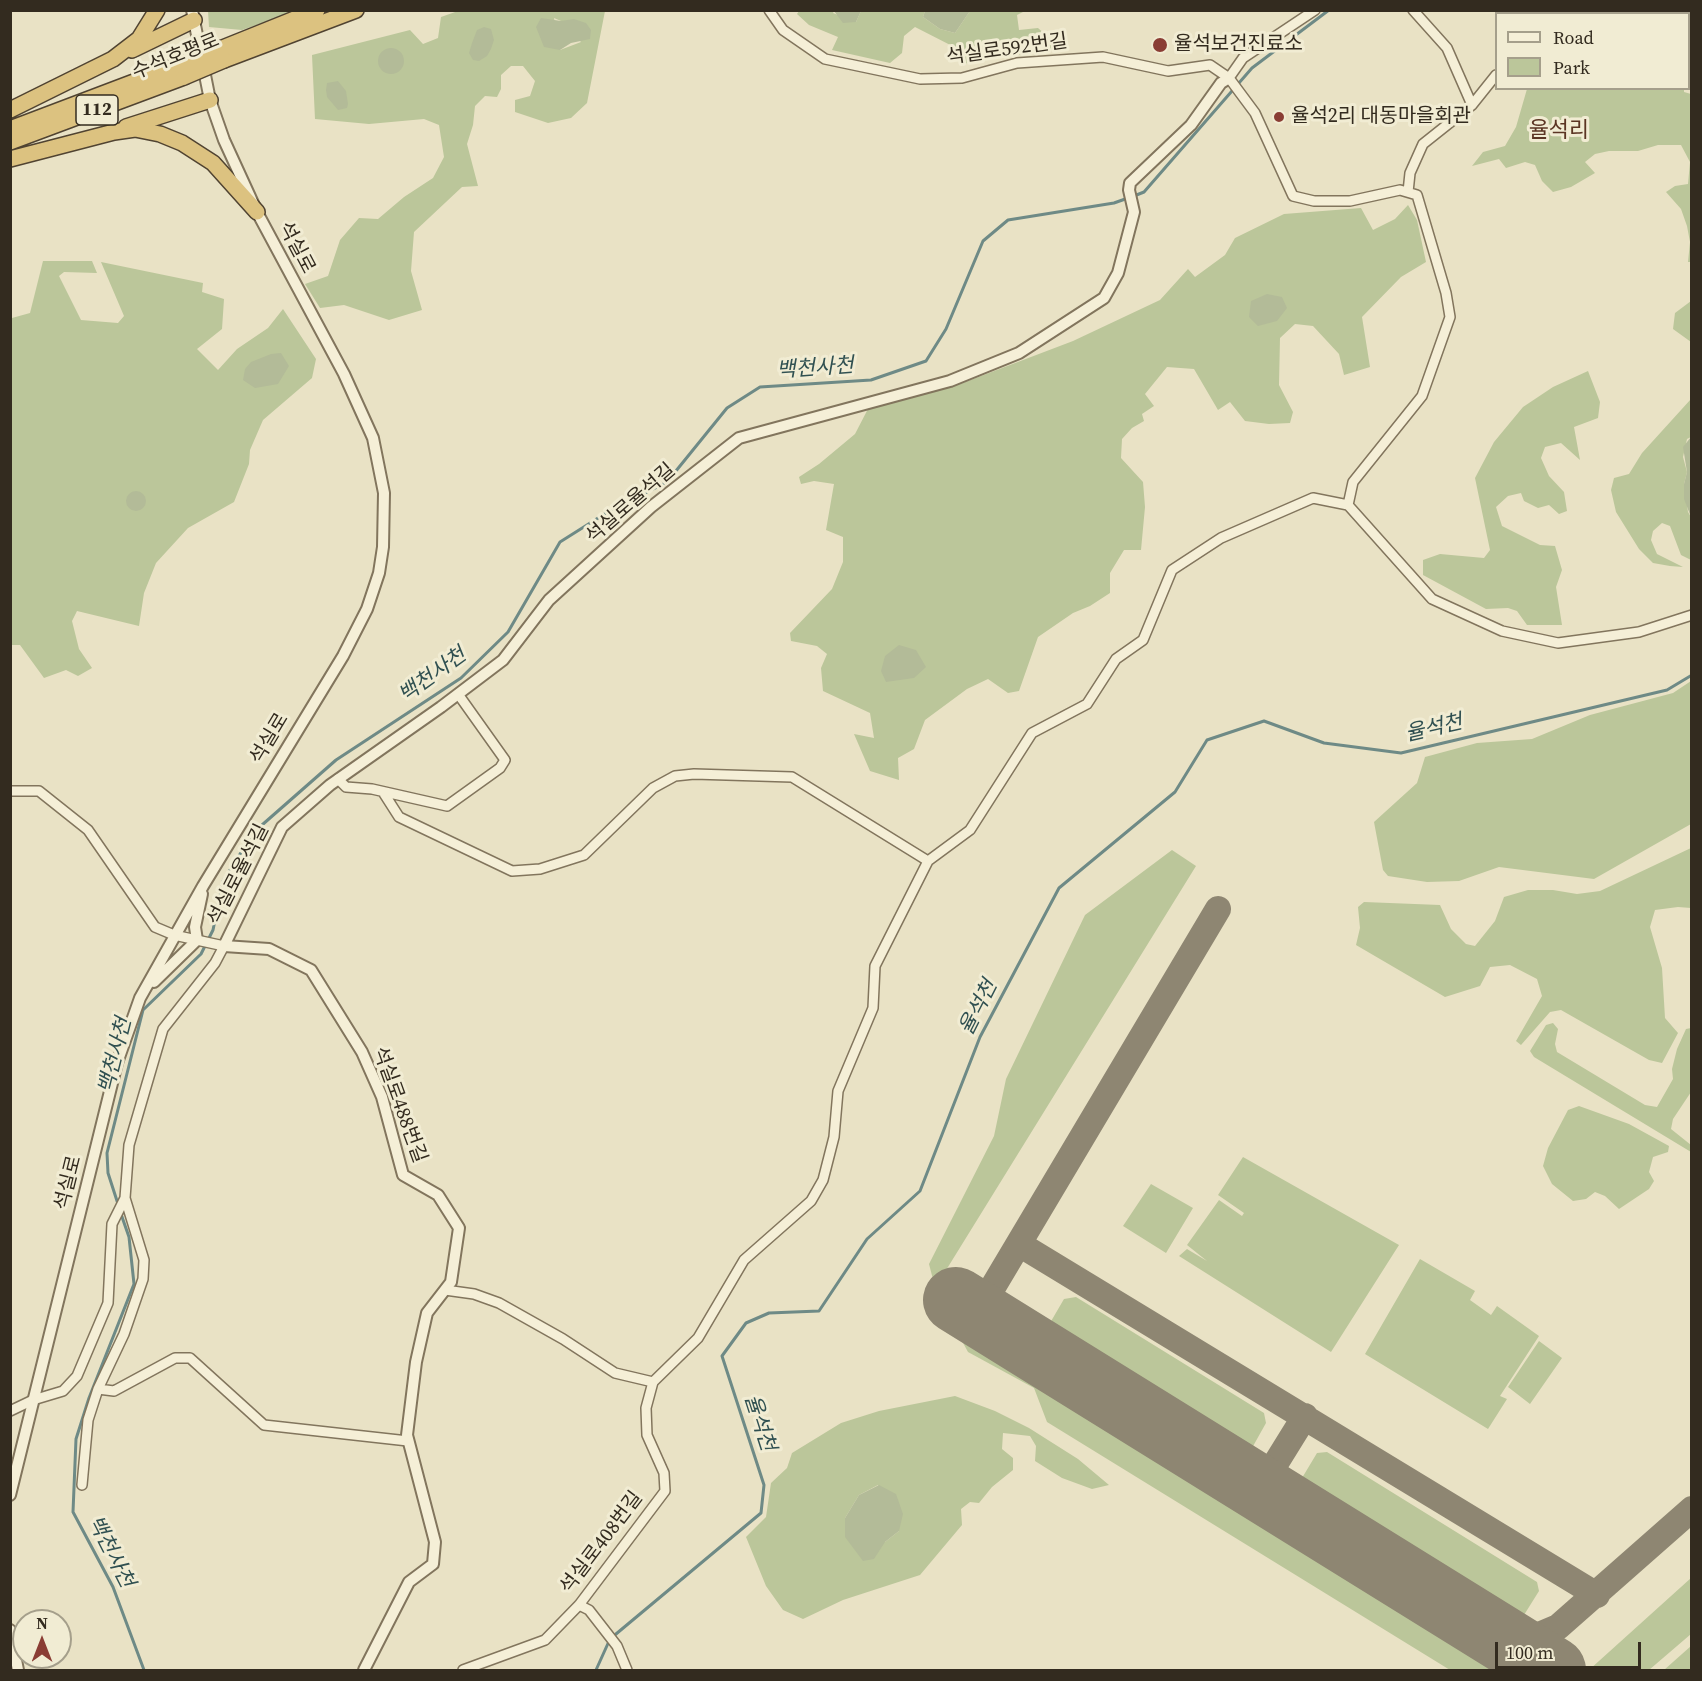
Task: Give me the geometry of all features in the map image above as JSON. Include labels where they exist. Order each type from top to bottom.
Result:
[{"type":"highway","points":[[113,59],[138,39],[157,10]]},
{"type":"highway","name":"수석호평로","points":[[222,55],[317,10]]},
{"type":"highway","name":"수석호평로","points":[[10,142],[222,55],[356,10]]},
{"type":"highway","points":[[10,110],[113,59],[193,15]]},
{"type":"highway","name":"수석호평로","points":[[10,129],[182,71]]},
{"type":"highway","points":[[10,159],[115,132],[210,100]]},
{"type":"highway","points":[[115,132],[135,129],[160,134],[189,147],[213,163],[256,212]]},
{"type":"street","name":"석실로592번길","points":[[769,10],[783,30],[825,59],[920,79],[962,78],[1017,63],[1103,57],[1168,71],[1210,65],[1230,81]]},
{"type":"street","points":[[1315,10],[1243,58],[1230,81],[1255,113],[1293,196],[1314,201],[1350,201],[1400,190],[1417,195],[1446,292],[1450,317],[1422,396],[1353,482],[1348,505]]},
{"type":"street","points":[[1413,10],[1447,48],[1472,105]]},
{"type":"street","name":"석실로","points":[[10,1495],[117,1063],[143,993],[203,886],[343,656],[367,609],[379,573],[383,548],[384,493],[373,438],[344,374],[256,212],[224,140],[210,100],[193,15]]},
{"type":"street","points":[[1407,192],[1410,173],[1423,144],[1472,105],[1495,77]]},
{"type":"street","name":"석실로율석길","points":[[224,946],[282,827],[338,779],[502,660],[549,600],[651,507],[739,438],[950,381],[1019,353],[1104,298],[1118,273],[1134,212],[1129,190],[1130,183],[1191,125],[1221,83],[1230,81]]},
{"type":"street","points":[[446,1290],[474,1294],[500,1303],[615,1374],[653,1382],[698,1338],[744,1260],[810,1201],[823,1180],[834,1137],[838,1091],[873,1008],[875,966],[928,861],[970,830],[1032,733],[1087,704],[1116,659],[1143,639],[1172,570],[1221,538],[1313,498],[1348,505],[1432,599],[1502,631],[1558,643],[1639,632],[1692,615]]},
{"type":"street","points":[[338,779],[346,787],[383,792],[447,806],[500,768],[505,760],[458,694]]},
{"type":"street","points":[[383,792],[399,817],[512,871],[540,869],[584,855],[653,788],[675,776],[694,774],[792,777],[928,861]]},
{"type":"street","points":[[10,791],[39,791],[88,830],[155,927],[174,935]]},
{"type":"street","points":[[143,993],[200,941],[195,927],[203,886]]},
{"type":"street","name":"석실로488번길","points":[[174,935],[224,946],[269,949],[310,970],[362,1052],[382,1097],[403,1175],[438,1195],[459,1228],[451,1282],[427,1313],[416,1362],[407,1435],[435,1542],[433,1564],[409,1582],[364,1671]]},
{"type":"street","points":[[10,1411],[33,1400],[63,1391],[77,1376],[108,1303],[112,1224],[124,1200],[129,1144],[163,1029],[215,963],[224,946]]},
{"type":"street","points":[[82,1485],[88,1420],[98,1389],[124,1334],[143,1279],[144,1260],[124,1200]]},
{"type":"street","points":[[98,1389],[114,1390],[175,1358],[190,1358],[264,1425],[408,1441]]},
{"type":"street","name":"석실로408번길","points":[[463,1671],[545,1641],[579,1605],[665,1491],[664,1473],[647,1435],[646,1408],[653,1382]]},
{"type":"street","points":[[579,1605],[589,1610],[617,1646],[627,1671]]},
{"type":"street","points":[[10,1630],[18,1671]]},
{"type":"green space","points":[[925,10],[970,11],[955,33],[940,29],[923,17]]},
{"type":"green space","points":[[208,11],[297,11],[242,30],[209,27]]},
{"type":"green space","points":[[458,11],[605,11],[587,103],[571,118],[548,123],[515,112],[515,100],[530,96],[535,81],[523,66],[511,66],[501,75],[501,89],[497,97],[485,96],[475,106],[473,125],[467,144],[478,186],[462,187],[414,232],[411,271],[422,310],[389,320],[344,305],[320,308],[305,284],[328,276],[340,240],[359,218],[378,219],[404,197],[433,178],[444,157],[439,125],[424,119],[369,124],[315,119],[312,55],[410,30],[423,44],[438,38],[441,17]],"holes":[[[554,18],[561,21],[581,42],[560,50]]]},
{"type":"green space","points":[[799,11],[834,11],[833,13],[856,22],[861,11],[925,11],[923,17],[940,29],[955,33],[970,11],[1025,11],[1017,15],[1019,30],[1038,28],[1060,48],[962,64],[962,51],[915,27],[904,36],[902,53],[890,63],[832,50],[838,37],[809,25],[797,14]]},
{"type":"green space","points":[[834,11],[861,11],[856,22],[843,23]]},
{"type":"green space","points":[[541,18],[561,21],[574,19],[586,23],[591,30],[590,39],[571,43],[560,50],[544,47],[536,27]]},
{"type":"green space","points":[[484,27],[491,29],[494,40],[491,49],[487,56],[479,61],[473,60],[469,53],[472,43],[477,30]]},
{"type":"green space","points":[[391,48],[400,52],[404,61],[400,70],[391,74],[382,70],[378,61],[382,52]]},
{"type":"green space","points":[[338,81],[346,91],[348,104],[347,108],[338,110],[327,97],[326,90],[327,83]]},
{"type":"green space","points":[[1527,90],[1684,90],[1691,94],[1691,262],[1688,262],[1690,242],[1681,209],[1666,192],[1675,186],[1688,184],[1690,162],[1681,145],[1658,145],[1638,151],[1609,151],[1595,154],[1585,162],[1595,173],[1571,187],[1553,192],[1542,181],[1535,165],[1525,162],[1506,168],[1499,159],[1472,166],[1483,152],[1505,146],[1516,127]]},
{"type":"green space","points":[[1408,205],[1417,220],[1426,262],[1401,277],[1362,317],[1370,367],[1344,375],[1339,354],[1313,326],[1295,324],[1280,338],[1279,385],[1293,412],[1290,423],[1269,424],[1245,421],[1230,402],[1218,410],[1194,369],[1167,367],[1145,394],[1154,406],[1142,414],[1144,421],[1132,428],[1122,439],[1121,458],[1143,482],[1145,507],[1141,550],[1124,550],[1110,573],[1110,593],[1090,606],[1073,613],[1038,637],[1019,691],[1008,693],[988,679],[967,689],[925,720],[914,749],[898,758],[899,780],[870,771],[854,734],[874,738],[870,713],[823,691],[821,668],[827,654],[817,646],[791,641],[790,633],[832,589],[843,562],[843,537],[826,530],[834,484],[814,481],[801,484],[799,477],[819,464],[855,434],[870,405],[960,384],[1073,341],[1160,300],[1188,269],[1195,277],[1225,255],[1235,238],[1284,214],[1361,208],[1373,230],[1395,219]]},
{"type":"green space","points":[[43,261],[92,261],[97,273],[64,272],[59,276],[81,320],[118,323],[124,316],[101,262],[203,283],[202,292],[224,299],[222,329],[197,349],[218,370],[237,349],[268,328],[283,309],[316,359],[312,378],[263,420],[250,450],[249,464],[234,502],[188,528],[156,563],[144,593],[139,626],[77,611],[72,621],[79,649],[92,668],[78,676],[66,670],[44,678],[20,645],[11,645],[10,315],[12,318],[30,313]]},
{"type":"green space","points":[[1267,294],[1282,297],[1287,308],[1277,321],[1258,326],[1249,317],[1251,301]]},
{"type":"green space","points":[[1691,301],[1691,342],[1673,329],[1675,313]]},
{"type":"green space","points":[[281,353],[289,366],[278,384],[255,388],[243,380],[245,369],[251,362],[271,354]]},
{"type":"green space","points":[[1588,371],[1600,402],[1598,418],[1574,427],[1580,460],[1561,443],[1545,447],[1541,458],[1549,476],[1564,492],[1567,511],[1559,514],[1549,505],[1538,508],[1524,501],[1521,493],[1508,496],[1496,507],[1502,526],[1540,545],[1555,546],[1562,570],[1556,587],[1562,625],[1527,625],[1517,611],[1508,608],[1486,609],[1423,575],[1423,560],[1440,554],[1484,558],[1490,550],[1475,478],[1494,442],[1523,407],[1553,387]]},
{"type":"green space","points":[[1691,399],[1691,437],[1687,439],[1683,457],[1687,472],[1684,484],[1688,512],[1691,517],[1691,560],[1681,555],[1670,526],[1662,523],[1653,531],[1651,540],[1657,554],[1683,567],[1653,563],[1639,549],[1616,512],[1611,490],[1614,478],[1629,474],[1642,453]]},
{"type":"green space","points":[[1691,437],[1691,517],[1684,499],[1687,472],[1683,447]]},
{"type":"green space","points":[[136,491],[143,494],[146,501],[143,508],[136,511],[129,508],[126,501],[129,494]]},
{"type":"green space","points":[[899,645],[916,650],[926,667],[914,678],[886,682],[881,671],[885,656]]},
{"type":"green space","points":[[1691,681],[1691,824],[1594,879],[1499,867],[1459,881],[1427,882],[1388,876],[1383,870],[1374,822],[1417,783],[1425,757],[1477,743],[1532,739],[1590,715],[1673,693]]},
{"type":"green space","points":[[1691,848],[1691,908],[1655,910],[1650,927],[1662,968],[1665,1018],[1678,1033],[1662,1063],[1649,1060],[1561,1010],[1550,1012],[1521,1045],[1516,1041],[1542,996],[1537,979],[1510,965],[1490,967],[1480,986],[1445,997],[1356,945],[1360,928],[1358,907],[1364,902],[1440,905],[1451,929],[1466,944],[1475,946],[1495,921],[1504,897],[1528,890],[1553,890],[1577,894],[1600,891]]},
{"type":"green space","points":[[1172,850],[1196,866],[935,1288],[929,1264],[994,1136],[1006,1079],[1085,915]]},
{"type":"green space","points":[[1553,1023],[1558,1029],[1555,1044],[1557,1052],[1645,1105],[1657,1107],[1673,1079],[1672,1069],[1677,1049],[1686,1029],[1691,1028],[1691,1092],[1673,1119],[1671,1129],[1691,1145],[1691,1152],[1534,1057],[1530,1051],[1546,1025]]},
{"type":"green space","points":[[1579,1106],[1629,1124],[1669,1146],[1668,1152],[1653,1157],[1649,1172],[1654,1181],[1649,1189],[1619,1209],[1605,1196],[1595,1192],[1586,1199],[1573,1201],[1552,1184],[1543,1166],[1548,1148],[1568,1110]]},
{"type":"green space","points":[[1243,1157],[1399,1245],[1331,1352],[1179,1256],[1187,1249],[1207,1261],[1187,1245],[1219,1200],[1242,1216],[1244,1213],[1218,1195]]},
{"type":"green space","points":[[1151,1184],[1193,1208],[1166,1253],[1123,1226]]},
{"type":"green space","points":[[1420,1259],[1475,1291],[1470,1300],[1491,1315],[1497,1306],[1539,1336],[1500,1396],[1507,1399],[1488,1429],[1365,1354]]},
{"type":"green space","points":[[935,1289],[958,1326],[1519,1670],[1450,1670],[1047,1422],[1034,1388],[968,1352]]},
{"type":"green space","points":[[1076,1297],[1264,1413],[1266,1423],[1252,1448],[1242,1449],[1053,1333],[1050,1323],[1064,1299]]},
{"type":"green space","points":[[1539,1341],[1562,1358],[1530,1404],[1508,1387]]},
{"type":"green space","points":[[955,1396],[995,1411],[1029,1428],[1078,1459],[1109,1485],[1092,1489],[1062,1478],[1035,1461],[1036,1446],[1030,1436],[1003,1433],[1002,1449],[1013,1458],[1013,1470],[992,1487],[979,1503],[970,1502],[961,1509],[962,1525],[920,1575],[843,1600],[803,1619],[783,1610],[766,1586],[746,1537],[766,1517],[771,1483],[787,1468],[792,1453],[841,1423],[879,1411]],"holes":[[[878,1485],[899,1531],[885,1542],[845,1518],[859,1495]]]},
{"type":"green space","points":[[1327,1452],[1537,1582],[1539,1591],[1524,1615],[1512,1616],[1304,1487],[1302,1478],[1317,1453]]},
{"type":"green space","points":[[879,1485],[896,1494],[903,1514],[899,1531],[885,1542],[874,1559],[863,1561],[845,1537],[845,1518],[859,1495]]},
{"type":"green space","points":[[1691,1578],[1691,1634],[1649,1670],[1589,1670]]},
{"type":"green space","points":[[1691,1646],[1691,1670],[1664,1670]]},
{"type":"waterway","name":"백천사천","points":[[1134,196],[1144,192],[1252,68],[1329,10]]},
{"type":"waterway","name":"백천사천","points":[[118,1204],[108,1173],[107,1153],[143,1010],[201,954],[213,930],[223,881],[254,832],[336,760],[461,678],[508,632],[560,542],[606,513],[667,482],[727,408],[760,387],[871,380],[926,361],[946,329],[983,241],[1008,220],[1114,203],[1128,198]]},
{"type":"waterway","name":"율석천","points":[[596,1670],[610,1639],[761,1513],[764,1485],[722,1356],[746,1323],[769,1313],[819,1311],[867,1239],[920,1191],[980,1037],[1059,888],[1175,792],[1207,740],[1264,721],[1324,743],[1401,753],[1667,690],[1692,675]]},
{"type":"waterway","name":"백천사천","points":[[121,1214],[129,1237],[134,1284],[89,1398],[76,1439],[73,1512],[113,1587],[144,1670]]},
{"type":"taxiway","points":[[978,1312],[1218,909]]},
{"type":"taxiway","points":[[1019,1244],[1597,1595]]},
{"type":"taxiway","points":[[1261,1487],[1305,1416]]},
{"type":"taxiway","points":[[1513,1646],[1558,1627],[1692,1509]]},
{"type":"runway","points":[[956,1300],[1553,1670]]},
{"type":"place","name":"율석보건진료소","points":[[1160,45]]},
{"type":"place","name":"율석2리 대동마을회관","points":[[1279,117]]},
{"type":"district","name":"율석리","points":[[1559,131]]}]
